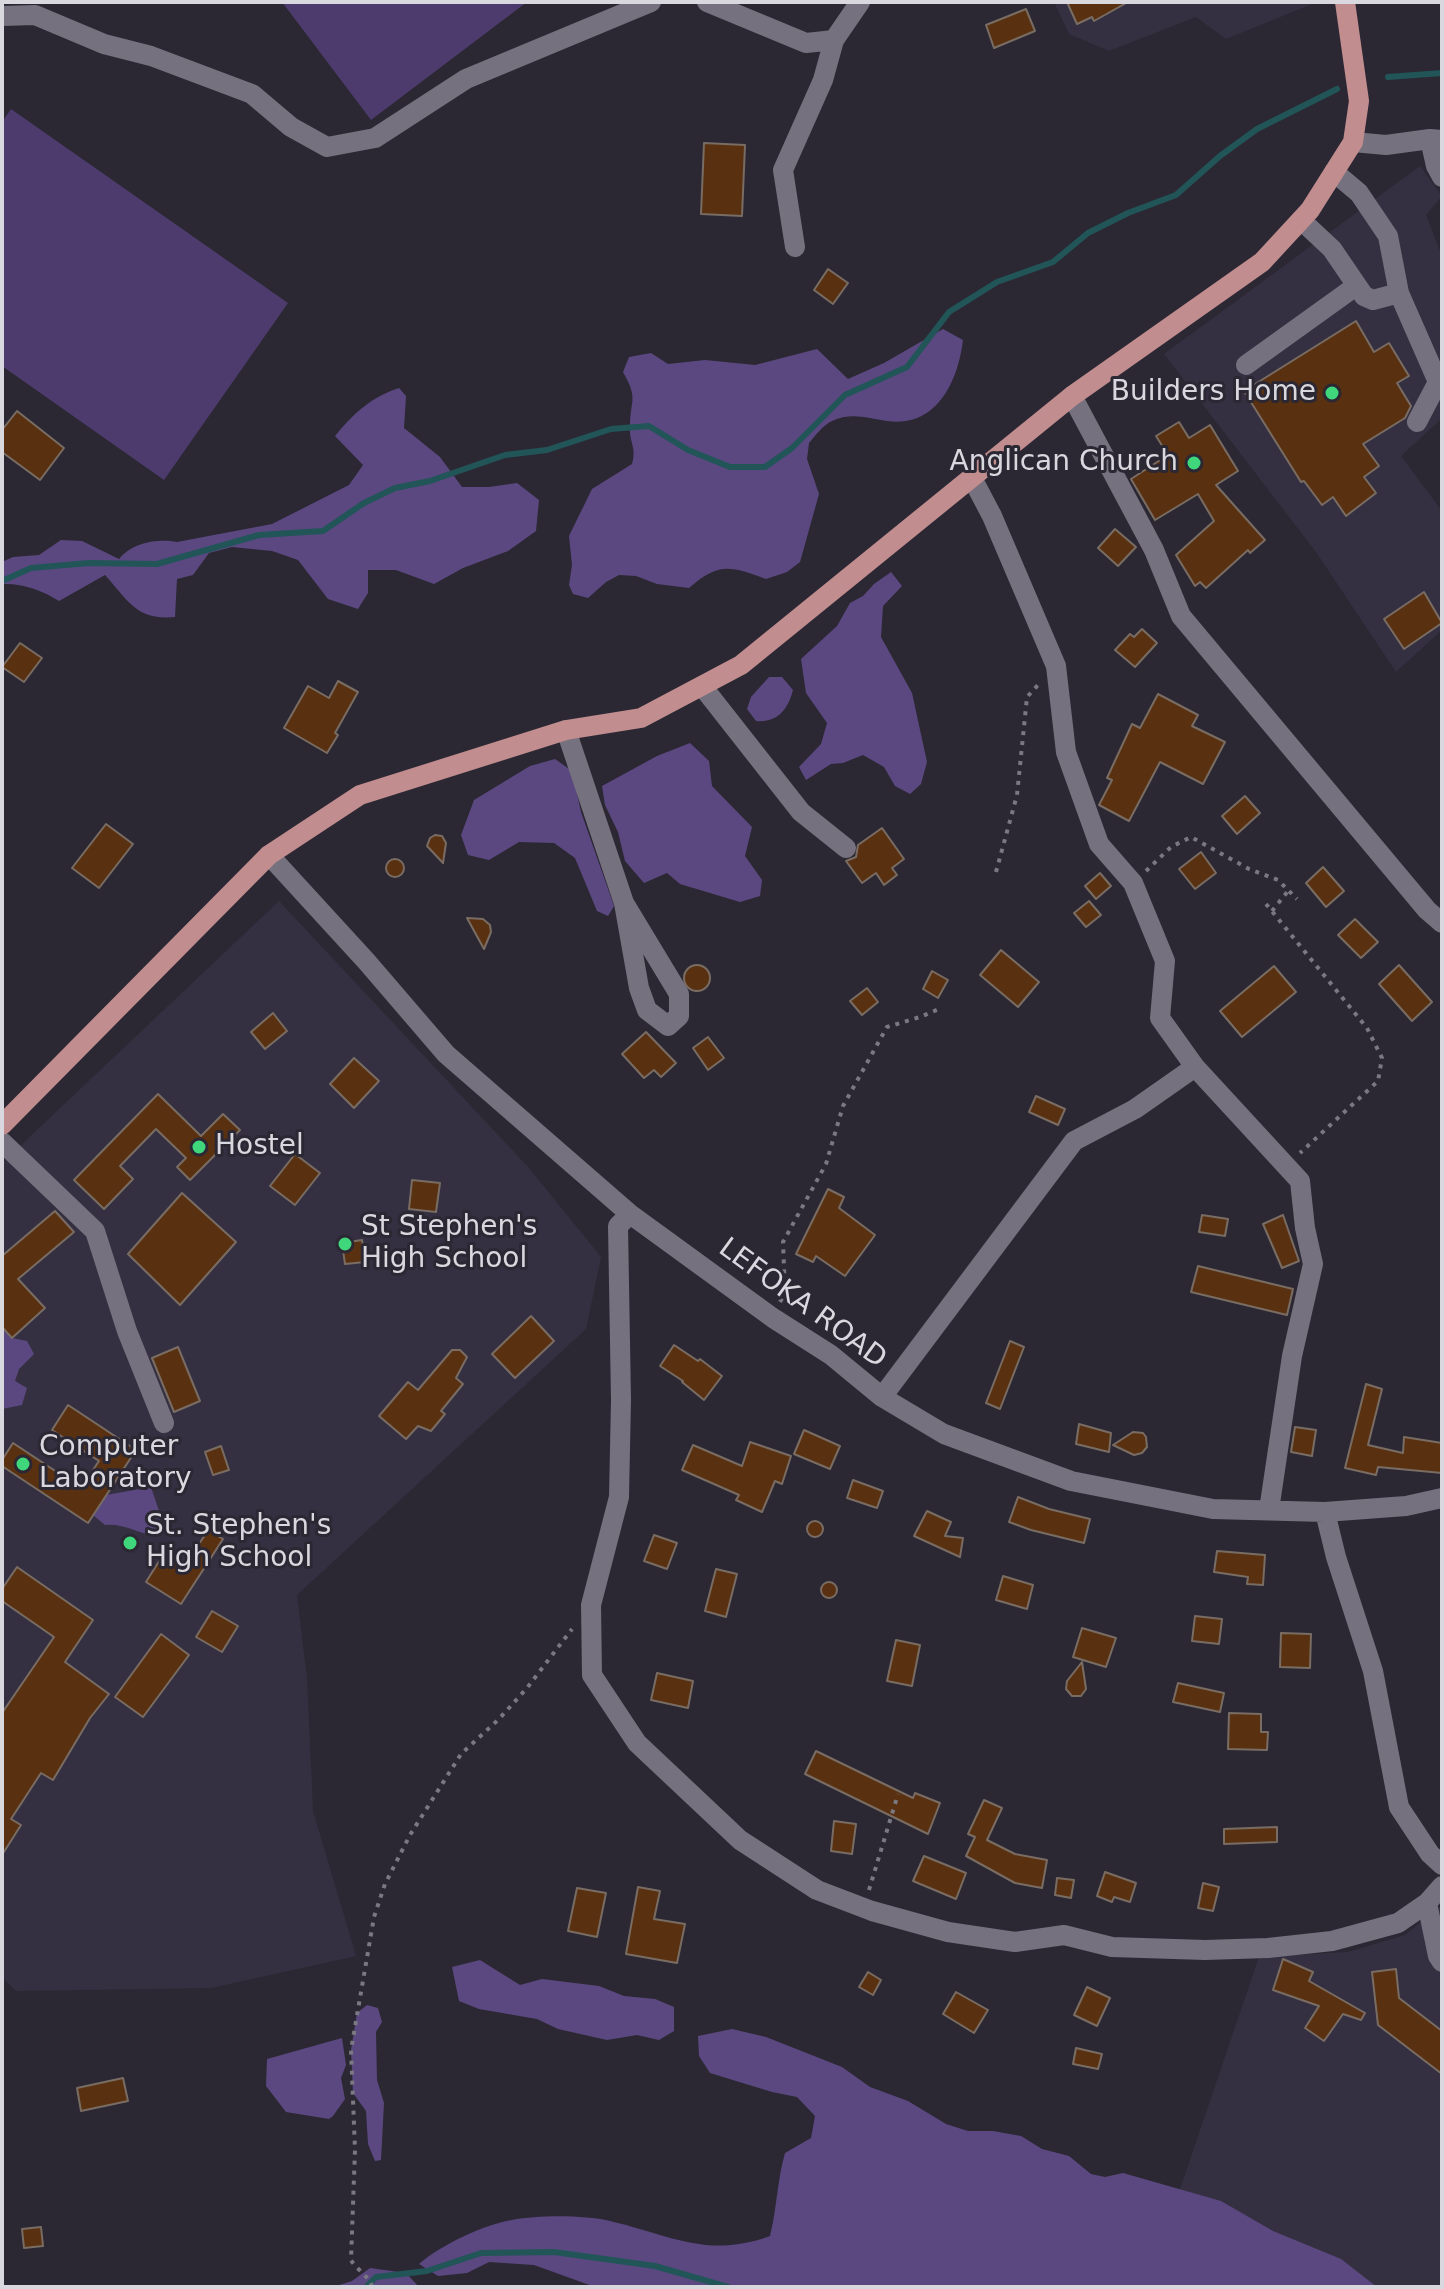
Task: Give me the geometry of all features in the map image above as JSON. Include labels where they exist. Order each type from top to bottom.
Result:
[{"type":"main road","points":[[2,1125],[269,855],[360,795],[566,730],[641,718],[741,665],[1072,396],[1262,262],[1301,220],[1353,142],[1359,101],[1345,2]]},
{"type":"street","points":[[2,16],[35,15],[104,44],[151,56],[252,94],[291,127],[327,147],[375,138],[466,79],[651,2]]},
{"type":"street","points":[[707,2],[806,43],[834,40]]},
{"type":"street","points":[[795,247],[783,170],[823,80],[834,40],[860,2]]},
{"type":"street","points":[[1353,142],[1386,145],[1436,140],[1436,166],[1442,177]]},
{"type":"street","points":[[1334,172],[1359,193],[1388,236],[1399,293],[1438,382],[1417,422]]},
{"type":"street","points":[[1301,220],[1332,249],[1364,296],[1373,300],[1399,293]]},
{"type":"street","points":[[1246,365],[1356,286]]},
{"type":"street","points":[[1072,396],[1154,550],[1181,616],[1427,910],[1442,923]]},
{"type":"street","points":[[972,478],[992,516],[1056,666],[1066,752],[1099,844],[1133,883],[1165,961],[1160,1018],[1195,1067],[1300,1181],[1313,1264],[1292,1356],[1269,1510]]},
{"type":"street","points":[[702,686],[801,812],[846,848]]},
{"type":"street","points":[[566,730],[624,903],[639,988],[647,1010],[668,1026],[679,1016],[679,994],[624,903]]},
{"type":"street","name":"LEFOKA ROAD","points":[[269,855],[446,1054],[630,1214],[773,1318],[831,1355],[882,1397],[944,1434],[1071,1481],[1213,1509],[1325,1512],[1406,1506],[1442,1498]]},
{"type":"street","points":[[882,1397],[1074,1141],[1135,1109],[1195,1067]]},
{"type":"street","points":[[2,1142],[95,1231],[127,1331],[164,1423]]},
{"type":"street","points":[[630,1214],[618,1226],[619,1497],[591,1605],[592,1675],[637,1743],[740,1840],[817,1890],[864,1908],[948,1932],[1015,1942],[1064,1935],[1112,1947],[1205,1950],[1268,1948],[1332,1941],[1398,1923],[1427,1903],[1442,1886]]},
{"type":"street","points":[[1325,1512],[1336,1557],[1373,1671],[1399,1807],[1430,1854],[1442,1865]]},
{"type":"street","points":[[1427,1903],[1442,1962]]},
{"type":"path","points":[[996,872],[1017,795],[1027,697],[1056,666]]},
{"type":"path","points":[[1133,883],[1171,847],[1191,837],[1249,869],[1278,880],[1297,899]]},
{"type":"path","points":[[1272,911],[1288,891]]},
{"type":"path","points":[[1266,904],[1367,1028],[1382,1058],[1378,1081],[1287,1165]]},
{"type":"path","points":[[773,1318],[785,1293],[783,1242],[826,1164],[843,1106],[887,1027],[939,1009]]},
{"type":"path","points":[[372,2287],[351,2260],[355,2150],[351,2050],[374,1917],[385,1884],[410,1835],[454,1765],[527,1688],[591,1605]]},
{"type":"path","points":[[864,1908],[898,1794]]},
{"type":"shaded area","points":[[282,2],[527,2],[371,120]]},
{"type":"shaded area","points":[[1054,2],[1317,2],[1226,39],[1196,17],[1109,51],[1069,34]]},
{"type":"shaded area","points":[[11,109],[288,303],[164,480],[2,366],[2,122]]},
{"type":"shaded area","points":[[1420,166],[1442,196],[1426,215],[1442,256],[1442,418],[1401,456],[1442,511],[1442,630],[1396,672],[1316,552],[1164,354]]},
{"type":"shaded area","points":[[943,329],[963,340],[950,385],[932,409],[904,421],[859,416],[839,418],[825,425],[809,443],[807,459],[819,494],[800,562],[787,572],[766,579],[734,569],[717,570],[689,588],[619,575],[588,598],[573,594],[569,585],[572,565],[569,536],[592,489],[632,464],[632,394],[623,372],[629,357],[651,353],[668,364],[705,360],[755,365],[817,349],[848,379],[884,363]]},
{"type":"shaded area","points":[[399,388],[406,396],[404,428],[440,457],[462,487],[517,483],[539,500],[536,531],[508,551],[463,568],[434,584],[396,570],[368,570],[368,593],[358,609],[328,599],[298,560],[272,551],[232,547],[209,553],[193,575],[177,579],[175,617],[151,616],[142,612],[105,575],[59,601],[32,588],[2,584],[2,562],[13,557],[39,555],[61,540],[82,541],[119,559],[130,549],[145,543],[177,542],[272,524],[349,485],[363,465],[335,436],[363,407]]},
{"type":"shaded area","points":[[891,572],[902,586],[883,606],[881,637],[912,693],[927,762],[921,784],[910,794],[895,786],[884,767],[863,755],[831,764],[806,780],[799,767],[821,744],[827,723],[806,693],[801,659],[837,626],[850,603]]},
{"type":"shaded area","points":[[769,677],[782,677],[793,690],[781,713],[770,720],[756,721],[747,709],[751,697]]},
{"type":"shaded area","points":[[690,743],[709,761],[712,786],[752,827],[745,856],[762,880],[760,896],[740,902],[680,884],[667,873],[644,883],[625,861],[618,832],[605,805],[602,786],[657,756]]},
{"type":"shaded area","points":[[555,759],[572,771],[581,812],[614,906],[608,916],[597,911],[575,858],[554,843],[519,842],[489,860],[468,855],[461,835],[474,800],[530,766]]},
{"type":"shaded area","points":[[279,901],[529,1168],[601,1257],[586,1329],[297,1595],[307,1679],[313,1811],[356,1956],[211,1988],[16,1991],[2,1977],[2,1163]]},
{"type":"shaded area","points":[[2,1327],[12,1338],[27,1341],[34,1354],[19,1369],[15,1381],[27,1388],[22,1405],[2,1409]]},
{"type":"shaded area","points":[[151,1487],[161,1517],[155,1536],[118,1525],[105,1525],[93,1515],[106,1495]]},
{"type":"shaded area","points":[[1442,1905],[1442,2287],[1352,2287],[1180,2189],[1259,1957],[1348,1952],[1405,1935]]},
{"type":"shaded area","points":[[480,1960],[520,1985],[542,1979],[599,1986],[624,1996],[655,1999],[674,2007],[674,2031],[659,2040],[637,2035],[607,2040],[558,2029],[537,2019],[479,2009],[459,2001],[452,1967]]},
{"type":"shaded area","points":[[367,2005],[378,2008],[382,2022],[376,2032],[377,2080],[384,2103],[381,2160],[375,2161],[368,2144],[366,2111],[353,2093],[351,2050],[357,2013]]},
{"type":"shaded area","points":[[732,2029],[766,2037],[842,2067],[870,2087],[908,2101],[946,2124],[968,2131],[1021,2136],[1042,2149],[1069,2156],[1091,2174],[1105,2177],[1123,2173],[1221,2201],[1273,2231],[1341,2259],[1377,2287],[595,2287],[534,2265],[489,2262],[467,2273],[438,2276],[419,2264],[450,2243],[476,2231],[535,2217],[599,2219],[708,2245],[747,2243],[770,2236],[785,2153],[811,2138],[815,2116],[797,2097],[710,2073],[699,2056],[698,2036]]},
{"type":"shaded area","points":[[342,2038],[346,2065],[341,2078],[345,2099],[333,2116],[329,2119],[286,2112],[266,2086],[267,2059]]},
{"type":"shaded area","points":[[370,2268],[406,2273],[419,2287],[333,2287],[352,2281]]},
{"type":"building","points":[[1067,2],[1128,2],[1094,21],[1092,17],[1077,24]]},
{"type":"building","points":[[1026,9],[1035,31],[994,48],[986,25]]},
{"type":"building","points":[[704,143],[745,145],[742,216],[701,214]]},
{"type":"building","points":[[828,269],[848,283],[833,304],[814,290]]},
{"type":"building","points":[[1356,321],[1374,352],[1389,343],[1409,376],[1397,383],[1411,406],[1405,418],[1363,444],[1379,466],[1364,477],[1376,493],[1346,516],[1333,497],[1322,505],[1304,481],[1301,482],[1244,391]]},
{"type":"building","points":[[17,411],[64,448],[40,480],[2,452],[2,430]]},
{"type":"building","name":"Anglican Church","points":[[1179,422],[1189,438],[1210,425],[1238,471],[1216,485],[1265,540],[1250,553],[1248,550],[1206,588],[1200,582],[1195,586],[1176,555],[1214,521],[1198,494],[1155,520],[1131,479],[1168,455],[1156,436]]},
{"type":"building","points":[[1115,529],[1136,547],[1118,566],[1098,548]]},
{"type":"building","points":[[1424,592],[1442,623],[1404,649],[1384,619]]},
{"type":"building","points":[[1142,629],[1157,643],[1135,667],[1115,650],[1130,634],[1134,637]]},
{"type":"building","points":[[20,643],[42,658],[24,682],[2,667]]},
{"type":"building","points":[[338,681],[358,692],[327,753],[284,728],[308,686],[329,698]]},
{"type":"building","points":[[1158,694],[1198,715],[1192,726],[1225,742],[1203,784],[1160,762],[1129,821],[1099,805],[1112,780],[1107,778],[1132,724],[1140,728]]},
{"type":"building","points":[[1245,796],[1260,813],[1237,834],[1222,816]]},
{"type":"building","points":[[106,824],[133,844],[99,888],[72,868]]},
{"type":"building","points":[[882,828],[904,859],[892,868],[897,875],[884,885],[876,873],[862,883],[846,861],[856,857],[858,845]]},
{"type":"building","points":[[435,835],[442,836],[446,843],[443,863],[427,846]]},
{"type":"building","points":[[1201,852],[1216,873],[1195,889],[1179,869]]},
{"type":"building","points":[[395,859],[404,868],[395,877],[386,868]]},
{"type":"building","points":[[1323,867],[1344,891],[1326,907],[1306,883]]},
{"type":"building","points":[[1100,873],[1111,886],[1096,899],[1085,886]]},
{"type":"building","points":[[1089,901],[1101,915],[1086,927],[1074,913]]},
{"type":"building","points":[[467,918],[483,919],[490,925],[491,932],[484,949]]},
{"type":"building","points":[[1355,919],[1378,942],[1361,958],[1338,935]]},
{"type":"building","points":[[1001,950],[1039,982],[1018,1007],[980,975]]},
{"type":"building","points":[[697,965],[706,969],[710,978],[706,987],[697,991],[688,987],[684,978],[688,969]]},
{"type":"building","points":[[1399,965],[1432,1002],[1412,1021],[1379,984]]},
{"type":"building","points":[[1274,966],[1296,992],[1242,1037],[1220,1011]]},
{"type":"building","points":[[932,971],[948,980],[938,998],[923,989]]},
{"type":"building","points":[[867,988],[878,1002],[862,1015],[850,1001]]},
{"type":"building","points":[[273,1013],[287,1031],[265,1049],[251,1032]]},
{"type":"building","points":[[646,1032],[676,1063],[661,1077],[654,1070],[644,1078],[622,1054]]},
{"type":"building","points":[[708,1037],[724,1058],[708,1070],[693,1048]]},
{"type":"building","points":[[354,1058],[379,1081],[354,1108],[330,1084]]},
{"type":"building","name":"Hostel","points":[[158,1094],[201,1136],[223,1114],[240,1130],[190,1180],[177,1167],[186,1158],[156,1129],[120,1166],[133,1179],[104,1209],[74,1180]]},
{"type":"building","points":[[1036,1096],[1065,1109],[1058,1125],[1029,1112]]},
{"type":"building","points":[[295,1154],[320,1173],[295,1205],[270,1186]]},
{"type":"building","points":[[412,1180],[440,1183],[436,1212],[409,1209]]},
{"type":"building","points":[[828,1189],[844,1197],[839,1208],[875,1235],[845,1276],[816,1256],[813,1262],[796,1254]]},
{"type":"building","points":[[182,1193],[236,1242],[180,1305],[128,1254]]},
{"type":"building","points":[[55,1211],[74,1232],[18,1279],[45,1308],[12,1338],[2,1327],[2,1256]]},
{"type":"building","points":[[1202,1215],[1228,1219],[1225,1236],[1199,1232]]},
{"type":"building","points":[[1283,1215],[1299,1261],[1282,1268],[1263,1224]]},
{"type":"building","points":[[362,1240],[365,1262],[345,1264],[342,1243]]},
{"type":"building","points":[[1198,1266],[1293,1289],[1287,1315],[1191,1292]]},
{"type":"building","points":[[531,1316],[554,1341],[515,1378],[492,1354]]},
{"type":"building","points":[[1010,1341],[1024,1347],[1000,1409],[986,1403]]},
{"type":"building","points":[[674,1345],[722,1376],[704,1400],[660,1366]]},
{"type":"building","points":[[178,1347],[200,1401],[174,1412],[152,1358]]},
{"type":"building","points":[[452,1350],[460,1350],[467,1357],[456,1378],[463,1384],[441,1411],[445,1414],[431,1431],[418,1426],[406,1439],[379,1416],[408,1382],[418,1390]]},
{"type":"building","points":[[1366,1384],[1382,1389],[1368,1445],[1403,1453],[1404,1437],[1442,1443],[1442,1473],[1378,1467],[1376,1475],[1345,1468]]},
{"type":"building","name":"Computer Laboratory","points":[[68,1405],[136,1450],[88,1523],[2,1466],[2,1460],[13,1443],[81,1488],[99,1461],[52,1430]]},
{"type":"building","points":[[1079,1424],[1111,1433],[1109,1452],[1076,1444]]},
{"type":"building","points":[[1295,1427],[1316,1430],[1312,1456],[1291,1452]]},
{"type":"building","points":[[804,1430],[840,1446],[830,1469],[794,1454]]},
{"type":"building","points":[[1133,1432],[1143,1433],[1146,1437],[1147,1447],[1142,1453],[1134,1455],[1113,1445]]},
{"type":"building","points":[[750,1442],[791,1456],[782,1484],[775,1481],[762,1512],[736,1500],[739,1495],[682,1470],[693,1445],[742,1466]]},
{"type":"building","points":[[221,1446],[229,1470],[213,1475],[205,1452]]},
{"type":"building","points":[[853,1480],[883,1491],[877,1508],[847,1498]]},
{"type":"building","points":[[1018,1497],[1049,1509],[1090,1519],[1084,1543],[1009,1522]]},
{"type":"building","points":[[927,1511],[951,1522],[945,1536],[963,1538],[960,1557],[914,1536]]},
{"type":"building","points":[[812,1521],[818,1521],[823,1529],[821,1535],[812,1537],[807,1532],[807,1526]]},
{"type":"building","points":[[208,1530],[223,1539],[181,1604],[146,1582],[163,1555],[184,1568]]},
{"type":"building","points":[[654,1535],[677,1543],[667,1569],[644,1561]]},
{"type":"building","points":[[1217,1551],[1265,1555],[1263,1585],[1247,1584],[1248,1577],[1214,1572]]},
{"type":"building","points":[[17,1567],[93,1620],[65,1662],[109,1694],[90,1718],[53,1780],[41,1773],[11,1819],[21,1825],[2,1855],[2,1713],[54,1637],[2,1601],[2,1589]]},
{"type":"building","points":[[716,1569],[737,1574],[726,1617],[705,1611]]},
{"type":"building","points":[[1003,1576],[1033,1585],[1027,1609],[996,1600]]},
{"type":"building","points":[[826,1582],[832,1582],[837,1590],[835,1596],[826,1598],[821,1593],[821,1587]]},
{"type":"building","points":[[212,1611],[238,1626],[222,1652],[196,1637]]},
{"type":"building","points":[[1195,1616],[1222,1619],[1219,1644],[1192,1641]]},
{"type":"building","points":[[1082,1628],[1116,1638],[1106,1667],[1073,1657]]},
{"type":"building","points":[[1281,1633],[1311,1634],[1310,1668],[1280,1667]]},
{"type":"building","points":[[161,1634],[189,1655],[143,1717],[115,1697]]},
{"type":"building","points":[[896,1640],[920,1645],[912,1686],[887,1681]]},
{"type":"building","points":[[1082,1662],[1086,1689],[1081,1696],[1072,1696],[1066,1689],[1067,1681]]},
{"type":"building","points":[[657,1673],[693,1681],[688,1708],[651,1700]]},
{"type":"building","points":[[1178,1683],[1224,1693],[1220,1712],[1173,1702]]},
{"type":"building","points":[[1229,1713],[1261,1714],[1261,1732],[1268,1732],[1267,1750],[1228,1749]]},
{"type":"building","points":[[816,1751],[913,1798],[915,1793],[940,1803],[928,1834],[805,1774]]},
{"type":"building","points":[[984,1800],[1002,1808],[987,1840],[1015,1854],[1047,1860],[1042,1888],[1015,1883],[966,1856],[975,1837],[968,1834]]},
{"type":"building","points":[[834,1821],[856,1824],[852,1854],[831,1851]]},
{"type":"building","points":[[1277,1827],[1277,1842],[1224,1844],[1224,1829]]},
{"type":"building","points":[[924,1856],[966,1873],[956,1899],[913,1881]]},
{"type":"building","points":[[1105,1872],[1136,1883],[1130,1902],[1114,1897],[1112,1902],[1097,1896]]},
{"type":"building","points":[[1057,1878],[1074,1880],[1071,1898],[1055,1895]]},
{"type":"building","points":[[1203,1883],[1219,1887],[1213,1911],[1198,1908]]},
{"type":"building","points":[[638,1887],[660,1891],[654,1919],[685,1924],[677,1963],[626,1954]]},
{"type":"building","points":[[577,1888],[606,1893],[597,1937],[568,1931]]},
{"type":"building","points":[[1283,1959],[1313,1972],[1309,1981],[1365,2013],[1361,2020],[1343,2014],[1324,2041],[1305,2028],[1319,2006],[1273,1990]]},
{"type":"building","points":[[1396,1969],[1399,1998],[1442,2031],[1442,2074],[1378,2025],[1372,1972]]},
{"type":"building","points":[[868,1972],[881,1980],[873,1995],[859,1987]]},
{"type":"building","points":[[1087,1987],[1110,1998],[1097,2026],[1074,2015]]},
{"type":"building","points":[[956,1992],[988,2010],[974,2033],[943,2014]]},
{"type":"building","points":[[1076,2048],[1102,2054],[1098,2069],[1073,2064]]},
{"type":"building","points":[[123,2078],[128,2101],[81,2111],[77,2088]]},
{"type":"building","points":[[41,2227],[43,2246],[24,2248],[22,2229]]},
{"type":"waterway","points":[[1388,77],[1442,73]]},
{"type":"waterway","points":[[2,581],[31,568],[89,563],[157,564],[259,535],[323,531],[364,503],[395,488],[430,481],[505,455],[547,450],[611,429],[649,426],[688,450],[730,467],[765,467],[792,448],[845,395],[907,367],[949,312],[997,282],[1053,262],[1088,233],[1128,213],[1176,195],[1220,156],[1257,129],[1337,89]]},
{"type":"waterway","points":[[366,2287],[376,2277],[427,2271],[481,2253],[554,2252],[655,2266],[728,2287]]},
{"type":"place","name":"Builders Home","points":[[1332,393]]},
{"type":"place","name":"Anglican Church","points":[[1194,463]]},
{"type":"place","name":"Hostel","points":[[199,1147]]},
{"type":"place","name":"St Stephen's High School","points":[[345,1244]]},
{"type":"place","name":"Computer Laboratory","points":[[23,1464]]},
{"type":"place","name":"St. Stephen's High School","points":[[130,1543]]}]
